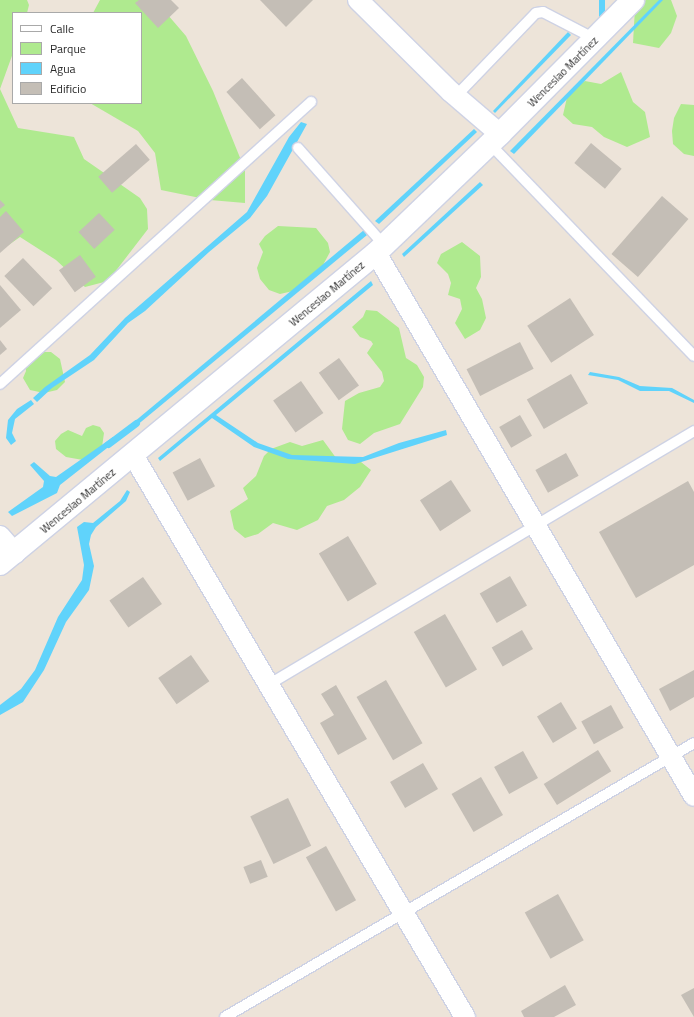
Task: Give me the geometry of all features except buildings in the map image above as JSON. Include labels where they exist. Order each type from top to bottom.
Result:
[{"type":"main road","name":"Wenceslao Martínez","points":[[8,559],[380,249],[495,139],[633,0]]},
{"type":"street","points":[[360,3],[456,96],[495,139]]},
{"type":"street","points":[[380,249],[535,525],[694,796]]},
{"type":"street","points":[[133,455],[465,1017]]},
{"type":"street","points":[[0,536],[8,559]]},
{"type":"lane","points":[[456,96],[536,13],[543,12],[595,39]]},
{"type":"lane","points":[[0,384],[311,102]]},
{"type":"lane","points":[[495,139],[694,356]]},
{"type":"lane","points":[[298,148],[380,249]]},
{"type":"lane","points":[[268,685],[694,431]]},
{"type":"lane","points":[[225,1017],[694,743]]},
{"type":"green space","points":[[0,0],[27,0],[29,5],[27,12],[12,12],[12,56],[0,89]]},
{"type":"green space","points":[[100,0],[155,0],[186,36],[213,91],[245,170],[245,203],[210,200],[161,190],[155,153],[138,131],[92,104],[142,104],[142,12],[94,12]]},
{"type":"green space","points":[[646,0],[671,0],[677,16],[671,33],[659,48],[633,43],[635,8]]},
{"type":"green space","points":[[621,72],[633,102],[645,112],[650,137],[627,147],[604,137],[592,127],[573,124],[563,115],[568,93],[585,81],[601,84]]},
{"type":"green space","points":[[0,89],[18,128],[74,137],[84,159],[140,198],[147,209],[148,229],[108,281],[85,287],[56,260],[20,237],[0,251]]},
{"type":"green space","points":[[681,104],[694,105],[694,156],[684,154],[673,144],[672,131],[674,118]]},
{"type":"green space","points":[[278,226],[316,228],[328,243],[330,252],[323,265],[293,291],[280,294],[269,290],[260,279],[257,268],[263,252],[259,244],[265,236]]},
{"type":"green space","points":[[462,242],[480,256],[481,277],[476,288],[482,299],[486,318],[480,330],[465,339],[455,323],[462,309],[460,299],[448,295],[451,283],[448,274],[437,263],[441,254]]},
{"type":"green space","points":[[366,310],[377,311],[399,328],[406,358],[417,365],[424,377],[423,387],[400,424],[374,433],[360,444],[348,440],[342,429],[345,401],[359,393],[380,387],[384,381],[382,372],[367,353],[373,344],[371,341],[360,337],[352,327],[363,317]]},
{"type":"green space","points":[[42,352],[51,352],[60,359],[65,382],[57,390],[44,393],[30,390],[23,378],[26,371],[25,364]]},
{"type":"green space","points":[[93,425],[100,427],[104,433],[102,447],[83,460],[66,457],[56,449],[55,441],[61,434],[68,430],[82,436],[86,428]]},
{"type":"green space","points":[[323,440],[339,462],[356,458],[371,470],[360,487],[344,500],[327,506],[318,520],[297,530],[273,523],[258,534],[245,538],[234,529],[230,511],[248,499],[243,488],[256,476],[264,456],[271,449],[290,442],[302,446]]},
{"type":"water","points":[[599,0],[605,0],[605,28],[599,28]]},
{"type":"water","points":[[659,0],[663,0],[514,154],[510,151]]},
{"type":"water","points":[[568,32],[571,35],[495,113],[493,111]]},
{"type":"water","points":[[301,122],[307,124],[267,196],[250,218],[209,252],[145,311],[128,323],[94,360],[52,388],[37,402],[33,398],[45,387],[90,355],[125,318],[247,212],[289,137]]},
{"type":"water","points":[[474,129],[477,132],[379,224],[375,221]]},
{"type":"water","points":[[480,182],[483,185],[404,257],[402,254]]},
{"type":"water","points":[[364,230],[367,235],[130,431],[128,427]]},
{"type":"water","points":[[371,281],[373,285],[216,415],[258,443],[292,455],[363,457],[399,443],[446,430],[447,435],[355,464],[288,459],[254,447],[212,418],[160,461],[158,458]]},
{"type":"water","points":[[590,372],[619,377],[640,386],[672,388],[694,400],[694,403],[669,391],[640,391],[618,380],[588,375]]},
{"type":"water","points":[[31,400],[34,404],[15,419],[12,433],[16,441],[11,445],[6,438],[8,420],[17,409]]},
{"type":"water","points":[[113,437],[116,441],[60,485],[57,493],[12,516],[8,512],[43,487],[44,481],[30,465],[34,462],[50,476],[56,477]]},
{"type":"water","points":[[127,490],[130,492],[126,501],[96,527],[91,535],[89,544],[94,566],[89,590],[66,622],[44,670],[23,702],[0,715],[0,705],[21,689],[35,670],[58,617],[82,580],[84,565],[77,527],[84,522],[93,523],[120,501]]},
{"type":"waterway","points":[[108,444],[136,423]]}]
